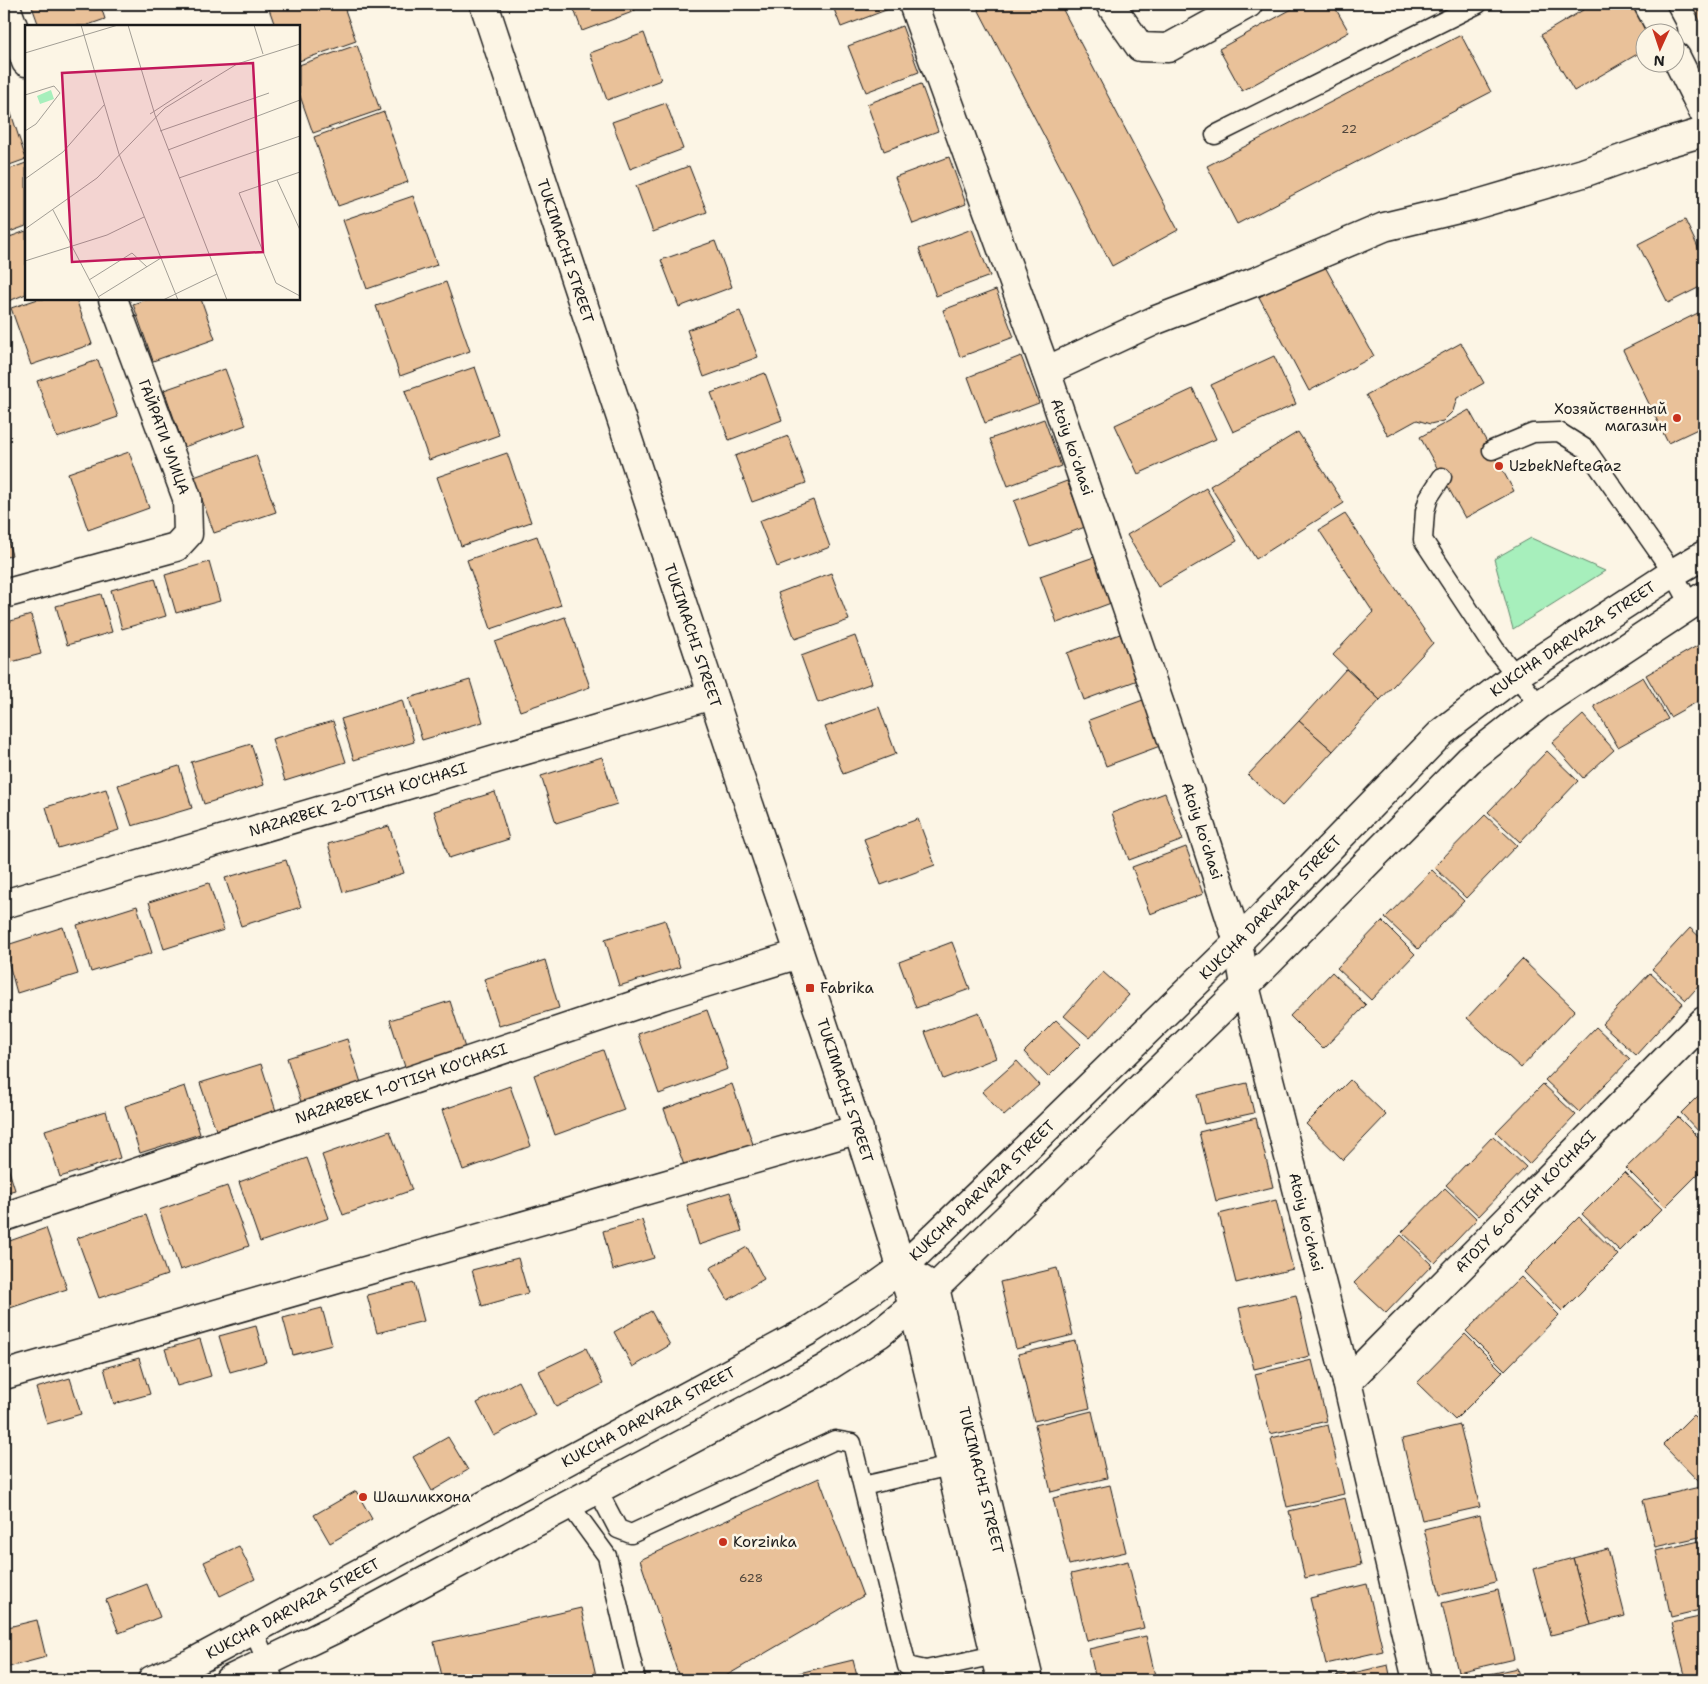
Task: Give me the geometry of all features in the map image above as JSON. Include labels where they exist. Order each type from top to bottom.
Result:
[{"type":"street","points":[[5,4],[25,59]]},
{"type":"street","name":"TUKIMACHI STREET","points":[[484,4],[712,695],[859,1129],[902,1268],[913,1306],[998,1668]]},
{"type":"street","name":"Atoiy koʻchasi","points":[[913,4],[1046,371],[1187,784],[1238,942],[1245,986],[1347,1382],[1418,1680]]},
{"type":"street","points":[[1110,4],[1140,47],[1168,48],[1248,4]]},
{"type":"street","points":[[1648,4],[1658,22]]},
{"type":"street","points":[[1684,72],[1704,113]]},
{"type":"street","points":[[1046,371],[1156,320],[1257,281],[1384,227],[1471,206],[1583,173],[1666,143],[1704,132]]},
{"type":"street","name":"ГАЙРАТИ УЛИЦА","points":[[4,594],[176,547],[188,534],[187,498],[113,300]]},
{"type":"street","name":"KUKCHA DARVAZA STREET","points":[[152,1680],[192,1663],[808,1331],[902,1268],[1238,942],[1442,732],[1516,675],[1704,554]]},
{"type":"street","points":[[229,1680],[270,1671],[333,1630],[824,1369],[879,1334],[936,1288],[1245,986],[1469,760],[1539,705],[1697,600]]},
{"type":"street","name":"NAZARBEK 2-O'TISH KO'CHASI","points":[[4,904],[712,695]]},
{"type":"street","name":"NAZARBEK 1-O'TISH KO'CHASI","points":[[4,1217],[643,1002],[799,954]]},
{"type":"street","name":"ATOIY 6-O'TISH KO'CHASI","points":[[1347,1382],[1704,1021]]},
{"type":"street","points":[[4,1375],[859,1129]]},
{"type":"street","points":[[902,1268],[936,1288]]},
{"type":"street","name":"TUKIMACHI STREET","points":[[936,1288],[1029,1680]]},
{"type":"lane","points":[[1215,135],[1478,4]]},
{"type":"lane","points":[[1492,450],[1533,434],[1559,432],[1586,449],[1673,573],[1697,600]]},
{"type":"lane","points":[[1442,477],[1430,497],[1425,511],[1423,540],[1495,649],[1539,705]]},
{"type":"lane","points":[[598,1489],[618,1528],[631,1534],[834,1440],[852,1443],[908,1666],[926,1670],[998,1668]]},
{"type":"lane","points":[[862,1486],[950,1466]]},
{"type":"lane","points":[[569,1504],[607,1556],[636,1680]]},
{"type":"lane","points":[[253,1629],[270,1671]]},
{"type":"green space","points":[[1531,538],[1605,571],[1513,629],[1494,559]]},
{"type":"building","points":[[31,4],[100,4],[105,19],[88,25],[39,25]]},
{"type":"building","points":[[275,4],[343,4],[356,41],[300,61],[300,25],[275,25],[268,6]]},
{"type":"building","points":[[572,4],[633,4],[635,11],[582,31]]},
{"type":"building","points":[[832,4],[893,4],[894,7],[841,27]]},
{"type":"building","points":[[1060,4],[1178,230],[1112,266],[976,5]]},
{"type":"building","points":[[1301,4],[1333,4],[1349,32],[1242,91],[1219,49]]},
{"type":"building","points":[[1593,4],[1634,4],[1645,22],[1636,22],[1636,55],[1574,91],[1541,35]]},
{"type":"building","points":[[1691,4],[1704,4],[1704,28]]},
{"type":"building","points":[[902,26],[919,72],[866,92],[848,46]]},
{"type":"building","points":[[644,33],[661,80],[607,100],[590,53]]},
{"type":"building","points":[[1461,35],[1491,92],[1237,224],[1207,166]]},
{"type":"building","points":[[357,45],[380,110],[313,133],[300,96],[300,65]]},
{"type":"building","points":[[921,84],[938,131],[884,151],[867,104]]},
{"type":"building","points":[[7,101],[25,159],[4,167],[4,103]]},
{"type":"building","points":[[666,103],[683,149],[630,169],[612,122]]},
{"type":"building","points":[[384,112],[408,182],[338,206],[314,137]]},
{"type":"building","points":[[949,157],[966,204],[913,224],[895,177]]},
{"type":"building","points":[[25,163],[25,226],[4,234],[4,171]]},
{"type":"building","points":[[689,166],[707,212],[653,232],[636,186]]},
{"type":"building","points":[[413,196],[437,265],[367,289],[343,220]]},
{"type":"building","points":[[1685,220],[1704,260],[1704,285],[1668,303],[1638,244]]},
{"type":"building","points":[[972,229],[990,276],[936,296],[919,249]]},
{"type":"building","points":[[25,231],[25,294],[9,301],[4,287],[4,239]]},
{"type":"building","points":[[715,241],[732,287],[679,307],[661,260]]},
{"type":"building","points":[[1323,263],[1374,356],[1309,391],[1259,297]]},
{"type":"building","points":[[446,282],[470,351],[400,376],[376,306]]},
{"type":"building","points":[[996,290],[1014,337],[960,357],[943,310]]},
{"type":"building","points":[[35,300],[76,300],[92,344],[31,365],[11,308]]},
{"type":"building","points":[[145,300],[201,300],[215,339],[153,361],[133,304]]},
{"type":"building","points":[[1704,310],[1704,426],[1668,443],[1623,350]]},
{"type":"building","points":[[740,311],[758,357],[704,377],[687,330]]},
{"type":"building","points":[[1461,343],[1484,383],[1457,398],[1453,411],[1443,421],[1430,424],[1417,420],[1388,436],[1366,395]]},
{"type":"building","points":[[1021,356],[1039,403],[985,423],[968,377]]},
{"type":"building","points":[[1274,356],[1296,404],[1233,432],[1211,385]]},
{"type":"building","points":[[98,360],[118,417],[57,438],[37,381]]},
{"type":"building","points":[[475,367],[499,435],[429,460],[405,391]]},
{"type":"building","points":[[225,369],[246,425],[184,447],[164,390]]},
{"type":"building","points":[[765,373],[782,420],[729,440],[711,393]]},
{"type":"building","points":[[1193,389],[1216,439],[1138,474],[1115,425]]},
{"type":"building","points":[[1469,410],[1514,491],[1465,518],[1420,437]]},
{"type":"building","points":[[1044,419],[1061,466],[1008,486],[990,439]]},
{"type":"building","points":[[1298,432],[1344,503],[1256,559],[1210,486]]},
{"type":"building","points":[[788,436],[806,483],[752,502],[735,456]]},
{"type":"building","points":[[129,452],[149,508],[88,530],[68,473]]},
{"type":"building","points":[[507,453],[531,522],[461,546],[437,477]]},
{"type":"building","points":[[256,455],[276,512],[214,533],[194,477]]},
{"type":"building","points":[[1067,481],[1085,527],[1031,547],[1014,501]]},
{"type":"building","points":[[1206,488],[1237,541],[1158,587],[1127,535]]},
{"type":"building","points":[[813,500],[830,547],[777,567],[759,521]]},
{"type":"building","points":[[1345,514],[1433,643],[1380,700],[1333,655],[1373,612],[1319,530]]},
{"type":"building","points":[[4,530],[12,555],[4,558]]},
{"type":"building","points":[[537,536],[561,605],[491,629],[467,560]]},
{"type":"building","points":[[1094,557],[1111,603],[1057,623],[1040,576]]},
{"type":"building","points":[[209,562],[220,601],[176,613],[165,575]]},
{"type":"building","points":[[831,573],[849,620],[795,639],[778,593]]},
{"type":"building","points":[[155,578],[166,616],[122,629],[111,590]]},
{"type":"building","points":[[101,594],[112,632],[67,645],[56,606]]},
{"type":"building","points":[[31,615],[41,654],[4,664],[4,623]]},
{"type":"building","points":[[565,617],[590,687],[520,711],[495,642]]},
{"type":"building","points":[[1120,634],[1138,680],[1084,700],[1067,653]]},
{"type":"building","points":[[855,636],[872,683],[818,703],[801,656]]},
{"type":"building","points":[[1704,642],[1704,698],[1670,717],[1646,675]]},
{"type":"building","points":[[1346,669],[1380,700],[1333,751],[1299,721]]},
{"type":"building","points":[[1643,677],[1668,719],[1618,747],[1594,706]]},
{"type":"building","points":[[470,680],[483,722],[422,740],[409,698]]},
{"type":"building","points":[[402,700],[414,742],[354,760],[341,719]]},
{"type":"building","points":[[1143,700],[1160,746],[1106,766],[1089,720]]},
{"type":"building","points":[[879,707],[896,754],[843,774],[825,727]]},
{"type":"building","points":[[1583,715],[1614,750],[1583,778],[1552,743]]},
{"type":"building","points":[[333,721],[346,762],[285,781],[272,739]]},
{"type":"building","points":[[1299,721],[1333,751],[1282,806],[1248,775]]},
{"type":"building","points":[[251,744],[264,785],[204,804],[191,762]]},
{"type":"building","points":[[1547,751],[1578,781],[1520,842],[1488,812]]},
{"type":"building","points":[[602,757],[617,804],[556,823],[541,776]]},
{"type":"building","points":[[179,766],[192,808],[132,826],[118,785]]},
{"type":"building","points":[[106,789],[119,830],[58,848],[46,807]]},
{"type":"building","points":[[495,792],[509,839],[449,858],[434,811]]},
{"type":"building","points":[[1165,793],[1183,840],[1129,860],[1112,813]]},
{"type":"building","points":[[1485,815],[1517,845],[1466,898],[1434,867]]},
{"type":"building","points":[[918,819],[935,865],[881,885],[864,839]]},
{"type":"building","points":[[389,826],[404,873],[343,892],[328,844]]},
{"type":"building","points":[[1186,847],[1203,894],[1150,914],[1132,867]]},
{"type":"building","points":[[286,860],[301,907],[241,926],[225,878]]},
{"type":"building","points":[[1432,870],[1464,901],[1418,949],[1385,918]]},
{"type":"building","points":[[209,883],[224,930],[164,949],[149,902]]},
{"type":"building","points":[[137,906],[152,953],[91,972],[77,925]]},
{"type":"building","points":[[665,920],[680,967],[619,986],[605,939]]},
{"type":"building","points":[[1382,921],[1415,954],[1371,1000],[1337,968]]},
{"type":"building","points":[[63,927],[78,974],[17,993],[4,946]]},
{"type":"building","points":[[1690,928],[1704,941],[1704,980],[1686,1000],[1652,969]]},
{"type":"building","points":[[952,942],[970,989],[916,1008],[899,962]]},
{"type":"building","points":[[1522,959],[1575,1010],[1521,1068],[1467,1018]]},
{"type":"building","points":[[545,960],[559,1008],[499,1026],[484,979]]},
{"type":"building","points":[[1103,972],[1129,995],[1090,1038],[1064,1016]]},
{"type":"building","points":[[1332,972],[1366,1005],[1323,1049],[1290,1016]]},
{"type":"building","points":[[1650,973],[1683,1003],[1636,1055],[1602,1024]]},
{"type":"building","points":[[450,1001],[465,1048],[405,1067],[390,1020]]},
{"type":"building","points":[[707,1010],[728,1069],[659,1094],[638,1034]]},
{"type":"building","points":[[979,1012],[996,1058],[943,1079],[925,1032]]},
{"type":"building","points":[[1056,1020],[1081,1044],[1048,1077],[1024,1052]]},
{"type":"building","points":[[1596,1027],[1630,1059],[1579,1112],[1545,1080]]},
{"type":"building","points":[[347,1039],[362,1086],[302,1105],[287,1058]]},
{"type":"building","points":[[603,1050],[624,1110],[555,1135],[534,1075]]},
{"type":"building","points":[[1017,1061],[1039,1085],[1004,1116],[982,1092]]},
{"type":"building","points":[[261,1064],[276,1111],[216,1130],[200,1083]]},
{"type":"building","points":[[1350,1080],[1386,1115],[1343,1160],[1306,1124]]},
{"type":"building","points":[[1247,1083],[1254,1113],[1204,1124],[1197,1095]]},
{"type":"building","points":[[732,1084],[753,1144],[685,1168],[664,1109]]},
{"type":"building","points":[[1543,1084],[1576,1115],[1529,1164],[1496,1132]]},
{"type":"building","points":[[185,1086],[200,1134],[140,1153],[125,1106]]},
{"type":"building","points":[[510,1086],[531,1146],[463,1170],[442,1110]]},
{"type":"building","points":[[1704,1090],[1704,1137],[1681,1113]]},
{"type":"building","points":[[106,1111],[120,1158],[60,1177],[45,1130]]},
{"type":"building","points":[[1678,1117],[1704,1143],[1704,1168],[1665,1207],[1626,1168]]},
{"type":"building","points":[[1256,1118],[1273,1187],[1216,1201],[1199,1132]]},
{"type":"building","points":[[390,1131],[412,1190],[343,1215],[322,1155]]},
{"type":"building","points":[[1493,1136],[1526,1167],[1479,1216],[1446,1185]]},
{"type":"building","points":[[4,1154],[15,1190],[4,1193]]},
{"type":"building","points":[[307,1158],[329,1218],[260,1242],[239,1182]]},
{"type":"building","points":[[1624,1172],[1662,1209],[1620,1251],[1582,1214]]},
{"type":"building","points":[[227,1186],[249,1246],[180,1270],[159,1210]]},
{"type":"building","points":[[1445,1188],[1477,1219],[1435,1263],[1402,1232]]},
{"type":"building","points":[[730,1192],[742,1231],[699,1245],[687,1205]]},
{"type":"building","points":[[1276,1200],[1293,1269],[1236,1283],[1219,1214]]},
{"type":"building","points":[[146,1215],[167,1275],[99,1298],[77,1238]]},
{"type":"building","points":[[1579,1217],[1618,1255],[1562,1311],[1524,1272]]},
{"type":"building","points":[[642,1220],[654,1258],[613,1270],[603,1231]]},
{"type":"building","points":[[46,1228],[67,1289],[4,1310],[4,1243]]},
{"type":"building","points":[[1401,1235],[1432,1265],[1386,1313],[1354,1283]]},
{"type":"building","points":[[747,1247],[764,1279],[728,1300],[710,1268]]},
{"type":"building","points":[[518,1258],[528,1293],[482,1306],[472,1270]]},
{"type":"building","points":[[1057,1268],[1073,1335],[1016,1349],[1000,1282]]},
{"type":"building","points":[[1521,1277],[1559,1315],[1505,1370],[1466,1331]]},
{"type":"building","points":[[414,1283],[424,1321],[377,1333],[367,1295]]},
{"type":"building","points":[[1296,1295],[1310,1356],[1254,1369],[1239,1308]]},
{"type":"building","points":[[322,1308],[332,1345],[293,1355],[283,1318]]},
{"type":"building","points":[[651,1311],[670,1345],[633,1367],[614,1332]]},
{"type":"building","points":[[256,1326],[266,1362],[230,1372],[219,1336]]},
{"type":"building","points":[[1465,1334],[1503,1372],[1455,1420],[1417,1383]]},
{"type":"building","points":[[200,1339],[211,1376],[177,1386],[165,1349]]},
{"type":"building","points":[[1075,1341],[1090,1408],[1034,1421],[1018,1354]]},
{"type":"building","points":[[586,1348],[603,1384],[556,1407],[539,1371]]},
{"type":"building","points":[[139,1358],[150,1394],[114,1404],[104,1368]]},
{"type":"building","points":[[1312,1360],[1327,1421],[1270,1434],[1255,1374]]},
{"type":"building","points":[[70,1378],[81,1414],[47,1424],[36,1388]]},
{"type":"building","points":[[518,1381],[535,1415],[494,1436],[477,1403]]},
{"type":"building","points":[[1704,1404],[1704,1421],[1696,1413]]},
{"type":"building","points":[[1092,1411],[1107,1478],[1051,1492],[1035,1425]]},
{"type":"building","points":[[1693,1415],[1704,1426],[1704,1479],[1700,1483],[1663,1445]]},
{"type":"building","points":[[1328,1425],[1344,1494],[1287,1507],[1271,1438]]},
{"type":"building","points":[[1460,1425],[1480,1507],[1422,1520],[1402,1439]]},
{"type":"building","points":[[448,1437],[468,1470],[432,1491],[413,1457]]},
{"type":"building","points":[[819,1478],[863,1596],[719,1680],[680,1680],[640,1560]]},
{"type":"building","points":[[1110,1485],[1126,1552],[1069,1565],[1053,1498]]},
{"type":"building","points":[[1704,1486],[1704,1536],[1655,1547],[1643,1500]]},
{"type":"building","points":[[356,1491],[372,1519],[330,1543],[314,1515]]},
{"type":"building","points":[[1345,1498],[1361,1565],[1305,1578],[1289,1511]]},
{"type":"building","points":[[1480,1515],[1496,1582],[1440,1595],[1424,1529]]},
{"type":"building","points":[[1704,1540],[1704,1609],[1671,1617],[1656,1551]]},
{"type":"building","points":[[239,1546],[255,1579],[220,1596],[204,1562]]},
{"type":"building","points":[[1608,1549],[1625,1616],[1591,1625],[1573,1558]]},
{"type":"building","points":[[1573,1558],[1591,1625],[1551,1635],[1533,1569]]},
{"type":"building","points":[[1128,1561],[1144,1628],[1087,1641],[1071,1574]]},
{"type":"building","points":[[147,1584],[160,1617],[119,1633],[106,1600]]},
{"type":"building","points":[[1367,1584],[1383,1651],[1326,1664],[1310,1598]]},
{"type":"building","points":[[1498,1590],[1514,1659],[1458,1672],[1442,1603]]},
{"type":"building","points":[[581,1608],[597,1680],[443,1680],[434,1642]]},
{"type":"building","points":[[1704,1616],[1704,1675],[1686,1679],[1672,1623]]},
{"type":"building","points":[[37,1620],[46,1657],[5,1668],[4,1628]]},
{"type":"building","points":[[1146,1636],[1156,1680],[1096,1680],[1089,1649]]},
{"type":"building","points":[[853,1660],[858,1680],[770,1680]]},
{"type":"building","points":[[1388,1665],[1391,1680],[1331,1680],[1331,1678]]},
{"type":"building","points":[[1517,1668],[1520,1680],[1463,1680]]},
{"type":"place","name":"Хозяйственный магазин","points":[[1677,418]]},
{"type":"place","name":"UzbekNefteGaz","points":[[1499,466]]},
{"type":"place","name":"Fabrika","points":[[810,988]]},
{"type":"place","name":"Шашликхона","points":[[363,1497]]},
{"type":"place","name":"Korzinka","points":[[723,1542]]}]
